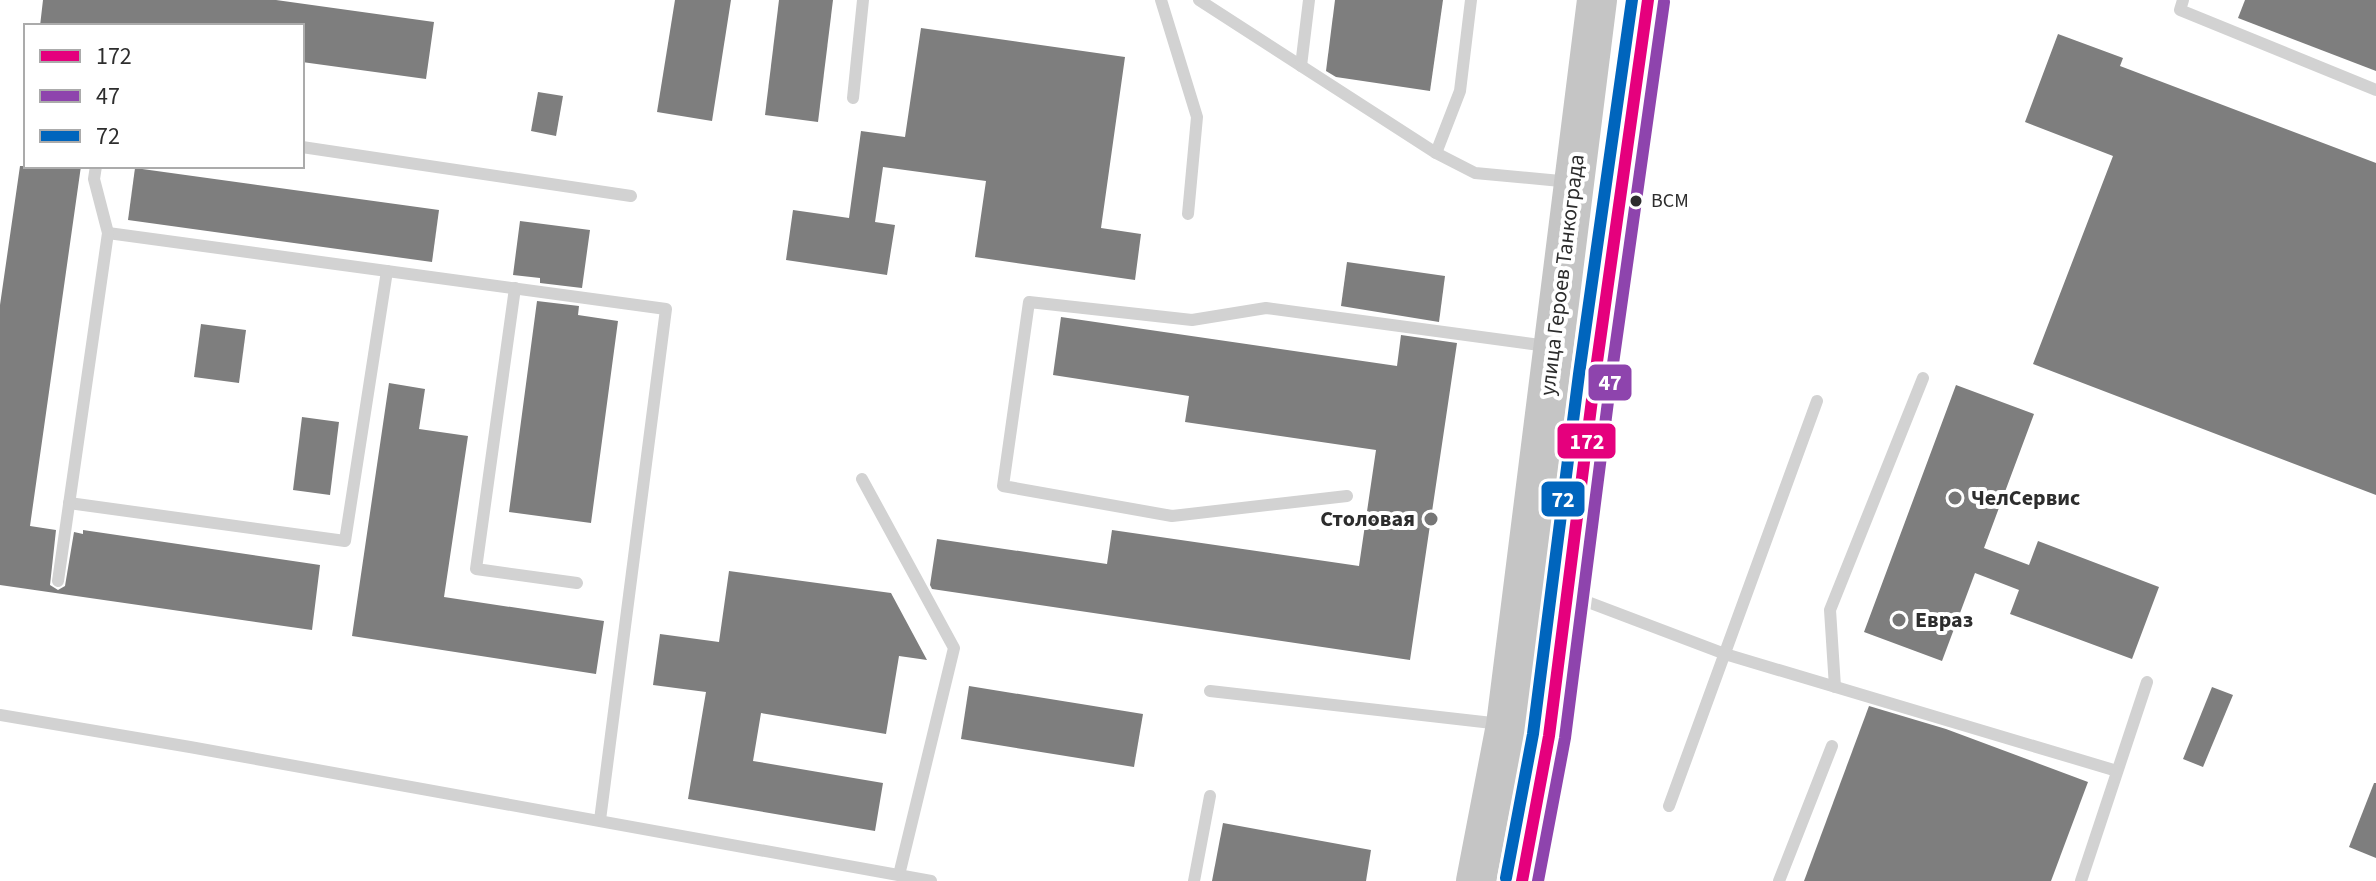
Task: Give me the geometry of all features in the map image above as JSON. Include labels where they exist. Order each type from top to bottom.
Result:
[{"type":"main road","name":"улица Героев Танкограда","points":[[1476,881],[1506,725],[1597,0]]},
{"type":"main road","name":"улица Героев Танкограда","points":[[1522,881],[1549,736],[1648,0]]},
{"type":"lane","points":[[853,98],[863,0]]},
{"type":"lane","points":[[1161,0],[1197,117],[1188,214]]},
{"type":"lane","points":[[1199,0],[1436,153],[1475,173],[1574,182]]},
{"type":"lane","points":[[1301,66],[1309,0]]},
{"type":"lane","points":[[1436,153],[1460,91],[1471,0]]},
{"type":"lane","points":[[2183,0],[2180,10],[2376,90]]},
{"type":"lane","points":[[304,147],[631,196]]},
{"type":"lane","points":[[58,581],[108,233],[94,179],[96,168]]},
{"type":"lane","points":[[108,233],[666,309],[600,820]]},
{"type":"lane","points":[[69,503],[345,541],[387,271]]},
{"type":"lane","points":[[515,288],[476,569],[577,583]]},
{"type":"lane","points":[[1347,496],[1172,516],[1003,486],[1029,302],[1192,320],[1266,308],[1553,346]]},
{"type":"lane","points":[[1835,687],[1830,610],[1923,378]]},
{"type":"lane","points":[[1669,806],[1817,401]]},
{"type":"lane","points":[[862,479],[954,648],[899,875]]},
{"type":"lane","points":[[1567,594],[1725,654],[2117,771]]},
{"type":"lane","points":[[2081,881],[2147,682]]},
{"type":"lane","points":[[1210,691],[1506,725]]},
{"type":"lane","points":[[0,715],[931,881]]},
{"type":"lane","points":[[1779,881],[1832,746]]},
{"type":"lane","points":[[1194,881],[1210,796]]},
{"type":"building","points":[[43,0],[276,0],[434,22],[426,79],[304,62],[304,24],[40,24]]},
{"type":"building","points":[[675,0],[731,0],[712,121],[657,112]]},
{"type":"building","points":[[779,0],[833,0],[818,122],[765,115]]},
{"type":"building","points":[[1335,0],[1443,0],[1430,91],[1336,77],[1326,71]]},
{"type":"building","points":[[2245,0],[2376,0],[2376,71],[2238,18]]},
{"type":"building","points":[[921,28],[1125,57],[1101,228],[1141,234],[1135,280],[975,257],[986,181],[883,167],[875,222],[895,225],[887,275],[786,260],[793,210],[849,218],[861,131],[905,137]]},
{"type":"building","points":[[2058,34],[2123,58],[2120,66],[2376,163],[2376,495],[2033,364],[2113,156],[2025,122]]},
{"type":"building","points":[[538,92],[563,96],[556,136],[531,131]]},
{"type":"building","points":[[20,166],[81,168],[30,526],[56,530],[50,585],[58,590],[65,586],[74,532],[83,534],[83,530],[320,565],[312,630],[0,585],[0,305]]},
{"type":"building","points":[[135,168],[439,210],[432,262],[128,220]]},
{"type":"building","points":[[520,221],[590,230],[582,288],[540,283],[540,278],[513,275]]},
{"type":"building","points":[[1347,262],[1445,276],[1439,322],[1341,306]]},
{"type":"building","points":[[537,301],[579,306],[578,315],[618,321],[591,523],[509,512]]},
{"type":"building","points":[[1061,317],[1397,366],[1401,335],[1457,343],[1410,660],[932,589],[937,539],[1107,564],[1112,530],[1359,566],[1376,450],[1185,422],[1189,396],[1053,375]]},
{"type":"building","points":[[201,324],[246,330],[239,383],[194,377]]},
{"type":"building","points":[[389,383],[425,389],[419,429],[468,436],[444,597],[604,621],[596,674],[352,636]]},
{"type":"building","points":[[1956,385],[2034,414],[1984,548],[2029,565],[2038,541],[2159,587],[2132,659],[2010,614],[2019,590],[1975,573],[1942,661],[1864,632]]},
{"type":"building","points":[[302,417],[339,422],[330,495],[293,490]]},
{"type":"building","points":[[729,571],[891,593],[927,660],[899,656],[886,734],[761,713],[753,761],[883,783],[875,831],[688,799],[706,692],[653,685],[660,634],[719,642]]},
{"type":"building","points":[[969,686],[1143,714],[1134,767],[961,739]]},
{"type":"building","points":[[2212,687],[2233,695],[2203,767],[2183,759]]},
{"type":"building","points":[[1869,706],[1946,729],[2088,782],[2051,881],[1804,881]]},
{"type":"building","points":[[2376,783],[2376,858],[2349,847]]},
{"type":"building","points":[[1223,823],[1371,850],[1366,881],[1212,881]]},
{"type":"transit line","name":"72","points":[[1506,878],[1533,734],[1579,374],[1632,0]]},
{"type":"transit line","name":"172","points":[[1522,881],[1549,736],[1595,376],[1648,0]]},
{"type":"transit line","name":"47","points":[[1538,881],[1565,738],[1611,378],[1664,2]]},
{"type":"place","name":"ВСМ","points":[[1636,201]]},
{"type":"place","name":"ЧелСервис","points":[[1955,498]]},
{"type":"place","name":"Столовая","points":[[1431,519]]},
{"type":"place","name":"Евраз","points":[[1899,620]]}]
